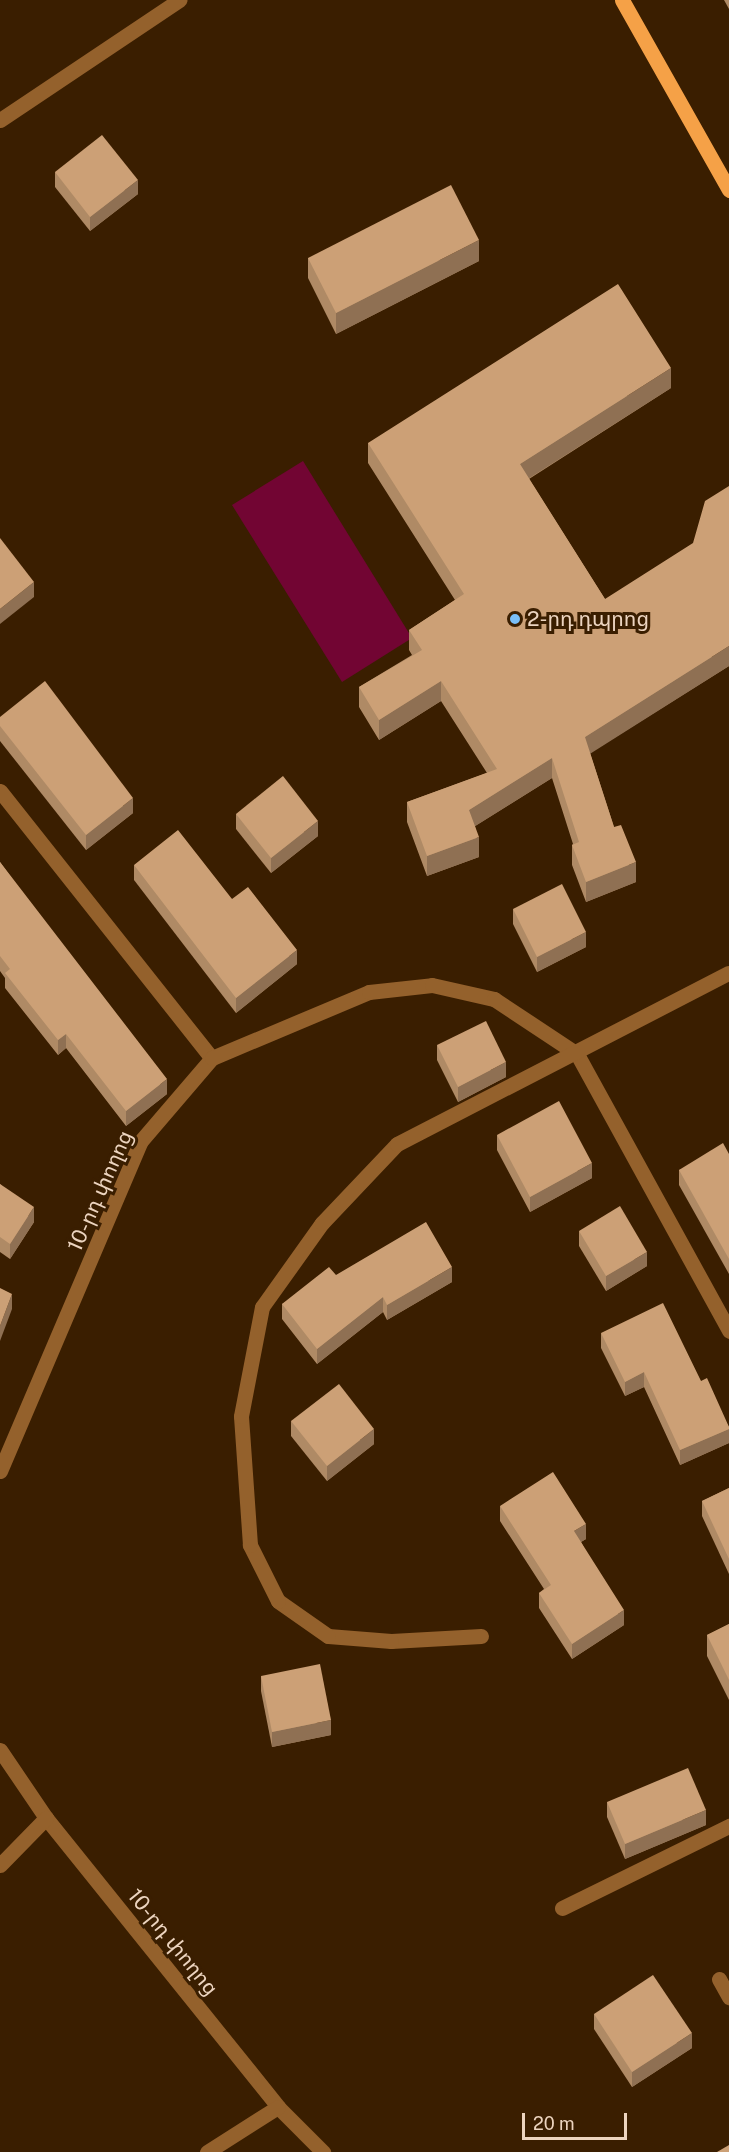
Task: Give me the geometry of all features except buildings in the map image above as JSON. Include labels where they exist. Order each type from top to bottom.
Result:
[{"type":"main road","points":[[622,0],[729,190]]},
{"type":"street","points":[[0,120],[179,0]]},
{"type":"street","points":[[0,791],[212,1058],[369,992],[432,985],[494,999],[577,1054],[729,1331]]},
{"type":"street","points":[[481,1636],[391,1641],[328,1636],[278,1601],[250,1545],[241,1416],[262,1307],[330,1215],[397,1144],[577,1054],[729,973]]},
{"type":"street","name":"10-րդ փողոց","points":[[0,1471],[140,1142],[212,1058]]},
{"type":"street","name":"10-րդ փողոց","points":[[0,1750],[46,1818],[278,2107],[322,2152]]},
{"type":"street","points":[[0,1865],[46,1818]]},
{"type":"street","points":[[562,1908],[729,1827]]},
{"type":"street","points":[[719,1979],[729,1997]]},
{"type":"street","points":[[207,2152],[278,2107]]},
{"type":"shaded area","points":[[303,461],[412,638],[342,682],[232,505]]},
{"type":"place","name":"2-րդ դպրոց","points":[[515,619]]}]
